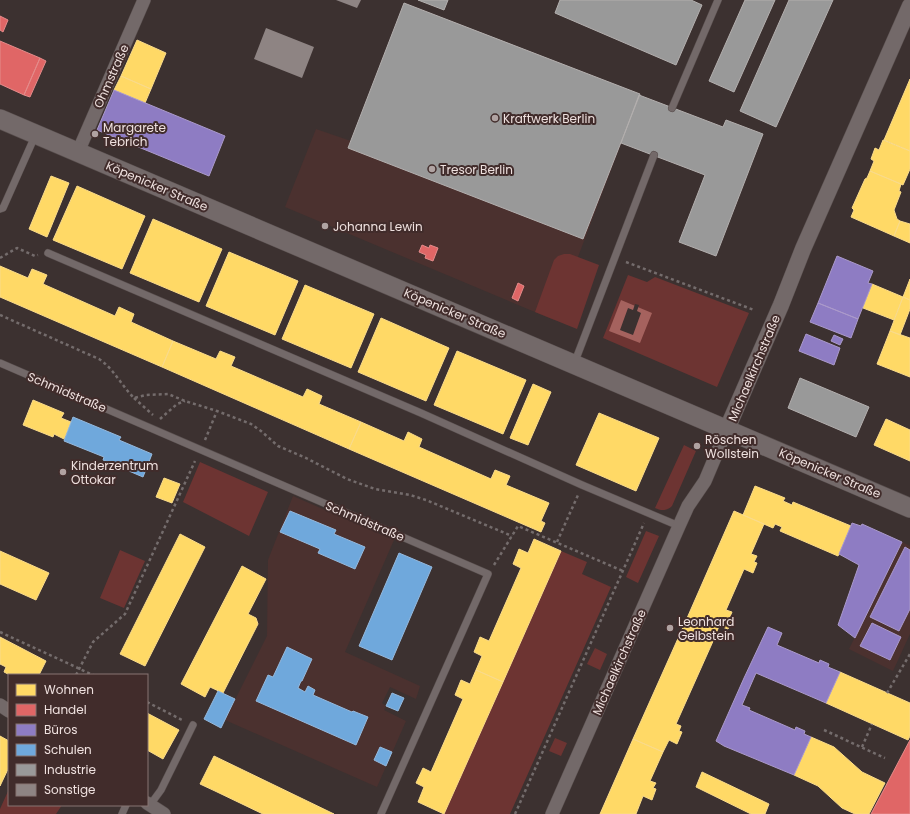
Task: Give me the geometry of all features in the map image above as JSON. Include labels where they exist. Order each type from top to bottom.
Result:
[{"type":"main road","name":"Köpenicker Straße","points":[[0,119],[910,508]]},
{"type":"street","name":"Ohmstraße","points":[[78,152],[144,0]]},
{"type":"street","name":"Michaelkirchstraße","points":[[552,814],[688,506],[705,481],[781,305],[803,249],[910,6]]},
{"type":"street","points":[[149,804],[164,814]]},
{"type":"lane","points":[[672,108],[718,0]]},
{"type":"lane","points":[[0,209],[3,208],[36,134]]},
{"type":"lane","points":[[574,364],[654,155]]},
{"type":"lane","points":[[48,253],[421,413],[582,485],[679,526]]},
{"type":"lane","name":"Schmidstraße","points":[[0,363],[488,574]]},
{"type":"lane","points":[[381,814],[488,574]]},
{"type":"lane","points":[[149,804],[160,790],[193,725]]},
{"type":"path","points":[[0,258],[17,248],[34,256],[48,253]]},
{"type":"path","points":[[614,257],[754,310]]},
{"type":"path","points":[[0,315],[99,359],[114,371],[128,392],[146,410],[160,419]]},
{"type":"path","points":[[134,398],[146,395],[168,394],[217,411],[251,424],[278,446],[306,458],[347,479],[375,489],[410,495],[426,500],[512,536]]},
{"type":"path","points":[[155,430],[160,419],[177,404],[185,401]]},
{"type":"path","points":[[77,674],[93,642],[125,614],[217,411]]},
{"type":"path","points":[[557,542],[582,485]]},
{"type":"path","points":[[515,814],[648,513]]},
{"type":"path","points":[[488,574],[518,526],[623,571]]},
{"type":"path","points":[[0,632],[91,674]]},
{"type":"path","points":[[888,693],[910,654]]},
{"type":"path","points":[[148,702],[193,725]]},
{"type":"path","points":[[862,747],[872,724]]},
{"type":"path","points":[[824,730],[885,758]]},
{"type":"shaded area","name":"Kraftwerk Berlin","points":[[404,3],[640,94],[554,320],[285,207],[316,129],[351,141]]},
{"type":"shaded area","points":[[570,254],[599,265],[577,329],[535,312],[554,260],[558,256]]},
{"type":"shaded area","points":[[628,275],[647,282],[655,277],[749,313],[717,387],[603,338]]},
{"type":"shaded area","points":[[621,300],[652,313],[640,343],[609,331]]},
{"type":"shaded area","points":[[684,445],[696,451],[672,506],[668,509],[659,510],[655,508]]},
{"type":"shaded area","points":[[200,462],[268,492],[249,536],[183,502]]},
{"type":"shaded area","points":[[293,496],[394,540],[345,652],[420,686],[416,699],[390,687],[382,703],[386,706],[384,710],[406,721],[377,787],[225,720],[267,636],[268,560]]},
{"type":"shaded area","points":[[646,531],[659,536],[638,583],[626,577]]},
{"type":"shaded area","points":[[902,542],[910,546],[910,634],[893,671],[849,649]]},
{"type":"shaded area","points":[[120,550],[145,561],[124,608],[100,598]]},
{"type":"shaded area","points":[[561,551],[587,562],[582,574],[611,587],[510,814],[444,814]]},
{"type":"shaded area","points":[[595,648],[607,654],[600,670],[587,664]]},
{"type":"shaded area","points":[[555,738],[567,743],[561,756],[549,751]]},
{"type":"shaded area","points":[[8,791],[8,806],[61,806],[56,814],[0,814],[0,809]]},
{"type":"pier","points":[[635,304],[639,305],[637,311],[641,313],[633,335],[620,330],[628,308],[633,310]]},
{"type":"building: Wohnen","points":[[137,40],[166,53],[151,89],[121,76]]},
{"type":"building: Wohnen","points":[[121,76],[151,89],[145,103],[114,90]]},
{"type":"building: Wohnen","points":[[910,79],[910,151],[884,140]]},
{"type":"building: Wohnen","points":[[883,140],[910,151],[910,169],[903,185],[870,171],[874,161],[871,159],[875,148],[879,150]]},
{"type":"building: Wohnen","points":[[870,171],[901,184],[899,191],[901,192],[894,210],[897,219],[900,221],[894,236],[851,217],[854,210],[852,208]]},
{"type":"building: Wohnen","points":[[51,176],[69,183],[47,237],[29,229]]},
{"type":"building: Wohnen","points":[[77,186],[145,216],[122,269],[53,240]]},
{"type":"building: Wohnen","points":[[153,219],[222,249],[199,302],[130,273]]},
{"type":"building: Wohnen","points":[[900,221],[910,224],[910,243],[894,236]]},
{"type":"building: Wohnen","points":[[229,252],[298,281],[275,335],[206,306]]},
{"type":"building: Wohnen","points":[[0,266],[28,278],[32,269],[47,275],[43,284],[115,316],[119,307],[134,314],[131,322],[173,341],[162,367],[0,297]]},
{"type":"building: Wohnen","points":[[910,279],[910,300],[903,297]]},
{"type":"building: Wohnen","points":[[872,284],[903,297],[894,320],[863,308]]},
{"type":"building: Wohnen","points":[[305,285],[374,314],[351,368],[282,339]]},
{"type":"building: Wohnen","points":[[903,297],[910,300],[910,309],[900,335],[890,331]]},
{"type":"building: Wohnen","points":[[381,318],[449,348],[426,401],[358,372]]},
{"type":"building: Wohnen","points":[[890,331],[910,338],[910,377],[877,364]]},
{"type":"building: Wohnen","points":[[173,341],[216,359],[220,351],[235,357],[231,366],[303,397],[307,389],[322,396],[319,404],[361,422],[349,449],[162,367]]},
{"type":"building: Wohnen","points":[[457,351],[526,380],[503,434],[434,405]]},
{"type":"building: Wohnen","points":[[533,384],[551,392],[528,445],[510,438]]},
{"type":"building: Wohnen","points":[[33,400],[64,413],[61,418],[71,422],[64,439],[54,434],[53,437],[23,425]]},
{"type":"building: Wohnen","points":[[599,413],[659,438],[636,491],[576,465]]},
{"type":"building: Wohnen","points":[[886,419],[910,430],[910,461],[874,445]]},
{"type":"building: Wohnen","points":[[361,422],[404,441],[408,432],[422,439],[419,447],[491,479],[495,470],[510,476],[506,485],[549,503],[541,521],[545,523],[541,532],[349,449]]},
{"type":"building: Wohnen","points":[[164,478],[180,484],[172,503],[156,497]]},
{"type":"building: Wohnen","points":[[755,486],[785,498],[783,501],[792,505],[793,502],[851,526],[838,556],[780,531],[782,527],[775,524],[773,528],[743,515]]},
{"type":"building: Wohnen","points":[[734,511],[764,524],[751,554],[757,556],[754,562],[757,563],[753,573],[744,569],[726,610],[732,612],[729,619],[732,621],[728,629],[719,626],[714,639],[684,625]]},
{"type":"building: Wohnen","points":[[180,534],[205,547],[145,666],[120,654]]},
{"type":"building: Wohnen","points":[[534,539],[561,551],[503,682],[476,670],[482,656],[474,652],[480,637],[489,641],[521,568],[513,564],[519,549],[528,553]]},
{"type":"building: Wohnen","points":[[0,551],[49,573],[36,600],[0,584]]},
{"type":"building: Wohnen","points":[[242,566],[266,579],[248,614],[256,618],[258,624],[223,693],[210,687],[205,697],[181,684]]},
{"type":"building: Wohnen","points":[[684,625],[714,639],[676,724],[681,726],[679,731],[682,732],[677,744],[669,740],[663,752],[633,739]]},
{"type":"building: Wohnen","points":[[0,637],[46,661],[40,674],[8,674],[4,672],[6,667],[0,664]]},
{"type":"building: Wohnen","points":[[476,670],[503,682],[444,814],[418,802],[424,787],[416,783],[423,768],[431,772],[463,699],[455,695],[461,680],[470,684]]},
{"type":"building: Wohnen","points":[[840,672],[910,703],[910,736],[908,740],[826,703]]},
{"type":"building: Wohnen","points":[[148,714],[179,730],[163,759],[148,751]]},
{"type":"building: Wohnen","points":[[0,736],[8,740],[8,769],[0,786]]},
{"type":"building: Wohnen","points":[[811,737],[834,747],[862,772],[885,783],[869,814],[855,814],[842,808],[818,786],[794,775]]},
{"type":"building: Wohnen","points":[[633,739],[663,752],[650,781],[656,783],[653,788],[656,789],[652,800],[643,796],[636,814],[600,814]]},
{"type":"building: Wohnen","points":[[214,756],[334,814],[263,814],[200,784]]},
{"type":"building: Wohnen","points":[[702,772],[769,804],[765,814],[751,814],[696,787]]},
{"type":"building: Handel","points":[[0,16],[8,20],[3,32],[0,30]]},
{"type":"building: Handel","points":[[0,41],[40,58],[24,95],[0,84]]},
{"type":"building: Handel","points":[[40,58],[46,61],[30,97],[24,95]]},
{"type":"building: Handel","points":[[422,245],[429,248],[430,245],[438,248],[433,261],[425,258],[426,255],[419,252]]},
{"type":"building: Handel","points":[[518,283],[524,286],[518,301],[512,298]]},
{"type":"building: Handel","points":[[910,740],[910,814],[871,814]]},
{"type":"building: Büros","points":[[114,90],[225,136],[209,176],[97,130]]},
{"type":"building: Büros","points":[[837,256],[873,271],[868,283],[872,284],[858,319],[818,303]]},
{"type":"building: Büros","points":[[818,303],[858,319],[851,338],[810,322]]},
{"type":"building: Büros","points":[[806,334],[840,348],[834,365],[799,351]]},
{"type":"building: Büros","points":[[834,335],[843,339],[840,345],[831,341]]},
{"type":"building: Büros","points":[[852,523],[861,526],[862,524],[902,542],[855,638],[838,625],[859,565],[839,554]]},
{"type":"building: Büros","points":[[905,547],[910,550],[910,609],[899,631],[870,617]]},
{"type":"building: Büros","points":[[872,623],[901,637],[890,660],[860,646]]},
{"type":"building: Büros","points":[[768,627],[782,633],[777,645],[819,663],[820,660],[829,664],[828,667],[840,672],[826,703],[756,673],[742,705],[750,708],[749,710],[795,730],[796,727],[805,731],[804,734],[811,737],[794,775],[724,746],[716,741]]},
{"type":"building: Schulen","points":[[73,417],[121,437],[119,440],[152,454],[143,477],[103,460],[104,457],[64,441]]},
{"type":"building: Schulen","points":[[290,511],[336,530],[334,534],[365,547],[355,569],[318,553],[320,549],[280,532]]},
{"type":"building: Schulen","points":[[399,553],[432,567],[392,660],[359,646]]},
{"type":"building: Schulen","points":[[287,647],[312,659],[298,688],[305,692],[308,686],[315,690],[313,695],[352,712],[353,711],[368,717],[356,745],[256,701],[268,675],[273,677]]},
{"type":"building: Schulen","points":[[218,691],[235,699],[221,728],[204,719]]},
{"type":"building: Schulen","points":[[392,693],[404,698],[398,711],[386,706]]},
{"type":"building: Schulen","points":[[380,747],[392,752],[386,766],[374,760]]},
{"type":"building: Industrie","points":[[418,0],[448,0],[444,10]]},
{"type":"building: Industrie","points":[[560,0],[691,0],[702,5],[676,65],[555,13]]},
{"type":"building: Industrie","points":[[745,0],[775,0],[734,92],[709,81]]},
{"type":"building: Industrie","points":[[789,0],[833,0],[776,127],[740,111]]},
{"type":"building: Industrie","name":"Kraftwerk Berlin","points":[[404,3],[640,94],[583,239],[348,148]]},
{"type":"building: Industrie","points":[[639,95],[723,127],[726,120],[763,134],[716,256],[679,242],[705,175],[621,143]]},
{"type":"building: Industrie","points":[[800,378],[869,407],[856,437],[788,408]]},
{"type":"building: Sonstige","points":[[336,0],[361,0],[357,8]]},
{"type":"building: Sonstige","points":[[266,28],[314,47],[302,78],[254,59]]},
{"type":"place","name":"Kraftwerk Berlin","points":[[495,118]]},
{"type":"place","name":"Margarete Tebrich","points":[[95,134]]},
{"type":"place","name":"Tresor Berlin","points":[[432,169]]},
{"type":"place","name":"Johanna Lewin","points":[[325,226]]},
{"type":"place","name":"Röschen Wollstein","points":[[697,446]]},
{"type":"place","name":"Kinderzentrum Ottokar","points":[[63,472]]},
{"type":"place","name":"Leonhard Gelbstein","points":[[670,628]]}]
